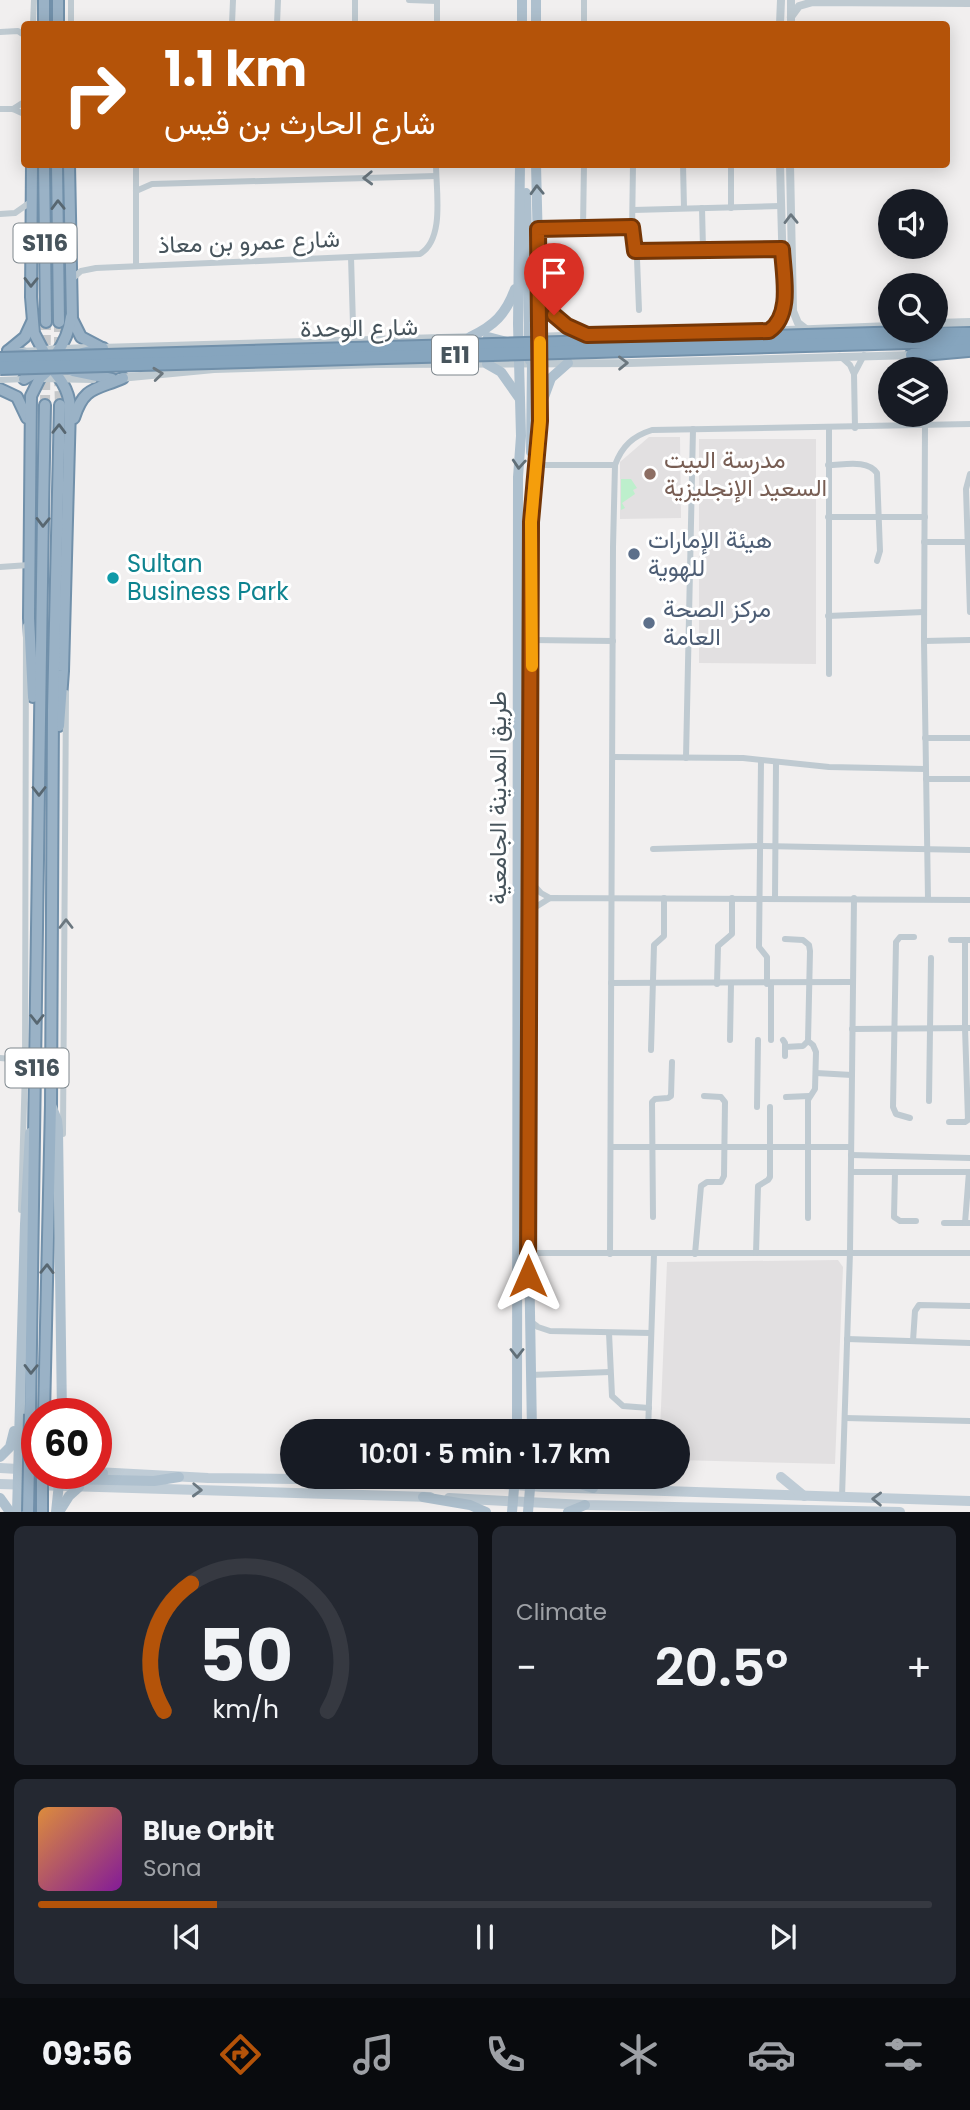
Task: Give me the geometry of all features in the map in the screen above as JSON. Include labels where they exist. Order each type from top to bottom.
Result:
[{"type":"highway","points":[[44,0],[44,21]]},
{"type":"highway","points":[[58,0],[59,21]]},
{"type":"highway","points":[[32,168],[32,322],[40,346],[70,401],[61,699],[54,766]]},
{"type":"highway","name":"S116","points":[[44,168],[46,322]]},
{"type":"highway","name":"S116","points":[[57,168],[59,322]]},
{"type":"highway","points":[[69,168],[70,282],[74,327],[81,337],[103,348]]},
{"type":"highway","points":[[39,723],[33,700],[29,618],[31,396],[63,345],[72,315]]},
{"type":"highway","points":[[3,354],[25,337],[32,322]]},
{"type":"highway","points":[[948,325],[970,324]]},
{"type":"highway","name":"شارع الوحدة","points":[[948,337],[970,334]]},
{"type":"highway","points":[[910,343],[970,352]]},
{"type":"highway","name":"شارع الوحدة","points":[[3,354],[910,343]]},
{"type":"highway","name":"شارع الوحدة","points":[[0,368],[910,343]]},
{"type":"highway","name":"شارع الوحدة","points":[[948,343],[970,343]]},
{"type":"highway","points":[[40,346],[63,345]]},
{"type":"highway","points":[[24,379],[51,364],[103,348]]},
{"type":"highway","points":[[3,354],[37,358],[73,371],[118,378]]},
{"type":"highway","points":[[70,430],[83,396],[118,378]]},
{"type":"highway","points":[[37,383],[51,380],[62,383]]},
{"type":"highway","points":[[0,389],[10,391],[20,400],[30,428]]},
{"type":"highway","name":"S116","points":[[28,1511],[37,1112],[39,723],[45,405]]},
{"type":"highway","name":"S116","points":[[44,1398],[51,1105],[53,696],[60,405]]},
{"type":"highway","points":[[42,1489],[42,1511]]},
{"type":"main road","points":[[522,0],[522,21]]},
{"type":"main road","points":[[536,21],[538,2]]},
{"type":"main road","name":"طريق المدينة الجامعية","points":[[516,1419],[519,363],[540,288],[536,168]]},
{"type":"main road","points":[[520,169],[526,194],[527,340],[536,363],[531,458],[535,482]]},
{"type":"main road","name":"طريق المدينة الجامعية","points":[[520,169],[518,279],[527,340]]},
{"type":"main road","points":[[470,337],[486,329],[502,315],[518,279]]},
{"type":"main road","points":[[540,288],[548,306],[561,322],[587,335]]},
{"type":"main road","points":[[488,337],[527,340]]},
{"type":"main road","name":"طريق المدينة الجامعية","points":[[532,1419],[528,1253],[531,522],[540,421],[536,363]]},
{"type":"main road","points":[[540,421],[548,384],[559,369],[568,363]]},
{"type":"main road","points":[[487,364],[501,372],[520,400]]},
{"type":"main road","points":[[51,1105],[58,1124],[62,1398]]},
{"type":"main road","points":[[17,1511],[25,1224],[30,1131],[37,1112]]},
{"type":"main road","points":[[514,1419],[517,1405]]},
{"type":"main road","points":[[0,1457],[7,1452],[12,1442],[18,1407]]},
{"type":"main road","points":[[0,1468],[21,1477]]},
{"type":"main road","points":[[112,1472],[179,1477],[280,1478]]},
{"type":"main road","points":[[0,1484],[21,1476]]},
{"type":"main road","points":[[112,1480],[154,1481],[179,1477]]},
{"type":"main road","points":[[781,1477],[805,1496]]},
{"type":"main road","points":[[112,1488],[423,1497],[528,1507],[585,1505],[900,1511]]},
{"type":"main road","points":[[57,1511],[59,1489]]},
{"type":"main road","points":[[57,1511],[77,1489]]},
{"type":"main road","points":[[528,1507],[530,1489]]},
{"type":"main road","points":[[611,1489],[970,1501]]},
{"type":"main road","points":[[423,1497],[470,1505],[486,1511]]},
{"type":"main road","points":[[0,1498],[10,1511]]},
{"type":"main road","points":[[568,1511],[585,1505]]},
{"type":"street","points":[[29,21],[34,0]]},
{"type":"street","points":[[71,0],[71,21]]},
{"type":"street","points":[[232,21],[233,0]]},
{"type":"street","points":[[277,21],[278,0]]},
{"type":"street","points":[[355,0],[355,21]]},
{"type":"street","points":[[409,0],[437,1],[437,21]]},
{"type":"street","points":[[584,0],[584,21]]},
{"type":"street","points":[[780,0],[780,21]]},
{"type":"street","points":[[790,0],[791,21]]},
{"type":"street","points":[[791,21],[796,9],[808,2],[970,3]]},
{"type":"street","points":[[228,21],[233,15]]},
{"type":"street","points":[[0,32],[21,28]]},
{"type":"street","points":[[0,109],[13,108],[21,104]]},
{"type":"street","points":[[13,108],[21,112]]},
{"type":"street","points":[[136,168],[136,265]]},
{"type":"street","points":[[136,191],[152,184],[436,176],[436,168]]},
{"type":"street","points":[[583,228],[584,168]]},
{"type":"street","points":[[633,168],[632,227],[639,310]]},
{"type":"street","points":[[683,168],[684,208]]},
{"type":"street","points":[[731,168],[731,208]]},
{"type":"street","points":[[769,331],[779,322],[784,309],[780,168]]},
{"type":"street","points":[[790,168],[793,311],[798,323],[807,330]]},
{"type":"street","points":[[136,174],[152,184]]},
{"type":"street","name":"شارع عمرو بن معاذ","points":[[70,282],[88,268],[420,254],[431,244],[436,232],[436,176]]},
{"type":"street","points":[[0,214],[15,213],[32,201]]},
{"type":"street","points":[[633,210],[780,206]]},
{"type":"street","points":[[702,208],[703,249]]},
{"type":"street","points":[[15,213],[25,219],[32,228]]},
{"type":"street","points":[[538,229],[632,227]]},
{"type":"street","points":[[782,249],[785,261],[792,264]]},
{"type":"street","points":[[635,251],[782,249]]},
{"type":"street","points":[[346,341],[353,325],[351,257]]},
{"type":"street","points":[[353,325],[365,340]]},
{"type":"street","points":[[527,340],[587,335],[878,327]]},
{"type":"street","points":[[63,345],[103,348],[488,337]]},
{"type":"street","points":[[62,383],[214,369],[865,355],[910,343]]},
{"type":"street","points":[[3,354],[40,346]]},
{"type":"street","points":[[838,355],[846,361],[854,374],[855,428]]},
{"type":"street","points":[[854,374],[865,355]]},
{"type":"street","points":[[0,380],[24,379],[37,383]]},
{"type":"street","points":[[948,425],[970,425]]},
{"type":"street","points":[[610,1254],[615,465],[625,446],[642,433],[652,430],[878,427]]},
{"type":"street","points":[[925,427],[924,641],[928,900]]},
{"type":"street","points":[[828,674],[829,428]]},
{"type":"street","points":[[686,758],[693,429]]},
{"type":"street","points":[[828,465],[864,464],[875,470],[878,477],[880,517],[880,551],[877,561]]},
{"type":"street","points":[[536,465],[615,465]]},
{"type":"street","points":[[970,474],[966,489],[970,612]]},
{"type":"street","points":[[828,517],[925,517]]},
{"type":"street","points":[[925,542],[969,542]]},
{"type":"street","points":[[0,567],[29,565]]},
{"type":"street","points":[[61,1237],[64,1208],[65,761],[69,593],[65,576]]},
{"type":"street","points":[[828,616],[924,612]]},
{"type":"street","points":[[25,1224],[21,1207],[25,1069],[24,640],[29,618]]},
{"type":"street","points":[[532,640],[613,641]]},
{"type":"street","points":[[924,641],[970,640]]},
{"type":"street","points":[[925,738],[970,738]]},
{"type":"street","points":[[613,757],[743,758],[829,767],[925,769]]},
{"type":"street","points":[[761,761],[759,947],[767,960],[771,1040]]},
{"type":"street","points":[[775,898],[776,763]]},
{"type":"street","points":[[926,779],[970,779]]},
{"type":"street","points":[[653,849],[758,846],[970,850]]},
{"type":"street","points":[[530,881],[550,898]]},
{"type":"street","points":[[530,911],[550,898],[970,900]]},
{"type":"street","points":[[651,1050],[654,944],[664,936],[664,898]]},
{"type":"street","points":[[717,984],[718,946],[732,934],[732,898]]},
{"type":"street","points":[[842,1497],[850,1252],[854,898]]},
{"type":"street","points":[[910,1118],[896,1114],[893,1107],[894,1029],[896,942],[900,937],[914,937]]},
{"type":"street","points":[[785,939],[800,939],[808,945],[810,983],[808,1041],[803,1046],[784,1044],[785,1056]]},
{"type":"street","points":[[949,1122],[968,1120],[968,940],[951,940]]},
{"type":"street","points":[[929,1101],[931,958]]},
{"type":"street","points":[[611,983],[852,982]]},
{"type":"street","points":[[730,1040],[731,984]]},
{"type":"street","points":[[852,1029],[967,1028]]},
{"type":"street","points":[[757,1107],[758,1040]]},
{"type":"street","points":[[786,1097],[809,1097],[815,1091],[815,1048],[808,1041]]},
{"type":"street","points":[[12,1059],[25,1047]]},
{"type":"street","points":[[0,1058],[12,1059],[25,1069]]},
{"type":"street","points":[[653,1217],[652,1102],[671,1096],[672,1062]]},
{"type":"street","points":[[816,1073],[852,1074]]},
{"type":"street","points":[[695,1254],[701,1189],[705,1183],[719,1183],[723,1180],[725,1147],[724,1100],[721,1097],[704,1096]]},
{"type":"street","points":[[808,1218],[809,1097]]},
{"type":"street","points":[[756,1253],[758,1186],[769,1178],[770,1107]]},
{"type":"street","points":[[611,1147],[851,1147]]},
{"type":"street","points":[[851,1155],[970,1158]]},
{"type":"street","points":[[851,1172],[969,1172],[967,1223],[944,1223]]},
{"type":"street","points":[[895,1172],[894,1217],[900,1222],[916,1221]]},
{"type":"street","points":[[528,1253],[970,1254]]},
{"type":"street","points":[[649,1419],[654,1254]]},
{"type":"street","points":[[913,1341],[915,1311],[919,1305],[970,1306]]},
{"type":"street","points":[[529,1321],[551,1331],[651,1333]]},
{"type":"street","points":[[529,1342],[539,1334],[551,1331]]},
{"type":"street","points":[[609,1333],[612,1396],[618,1404],[649,1408]]},
{"type":"street","points":[[847,1339],[970,1343]]},
{"type":"street","points":[[530,1375],[610,1373]]},
{"type":"street","points":[[845,1418],[970,1421]]},
{"type":"shaded area","name":"مدرسة البيت السعيد الإنجليزية","points":[[649,437],[680,437],[681,518],[620,519],[620,462]]},
{"type":"shaded area","points":[[699,439],[816,439],[816,664],[699,663]]},
{"type":"shaded area","points":[[838,1260],[843,1267],[835,1464],[690,1460],[690,1419],[660,1419],[667,1262]]},
{"type":"green space","points":[[621,479],[631,479],[637,488],[633,490],[635,494],[622,503],[625,508],[621,510]]},
{"type":"tunnel","points":[[45,405],[46,322]]},
{"type":"tunnel","points":[[59,322],[59,353]]},
{"type":"tunnel","points":[[59,376],[60,405]]},
{"type":"slow traffic","points":[[532,666],[531,522],[540,421],[540,342]]},
{"type":"place","name":"مدرسة البيت السعيد الإنجليزية","points":[[650,474]]},
{"type":"place","name":"هيئة الإمارات للهوية","points":[[634,554]]},
{"type":"place","name":"Sultan Business Park","points":[[113,578]]},
{"type":"place","name":"مركز الصحة العامة","points":[[649,623]]},
{"type":"route","points":[[528,1276],[531,522],[540,421],[538,229],[632,227],[635,251],[782,249],[784,309],[779,322],[769,331],[587,335],[567,326],[554,315]]}]
